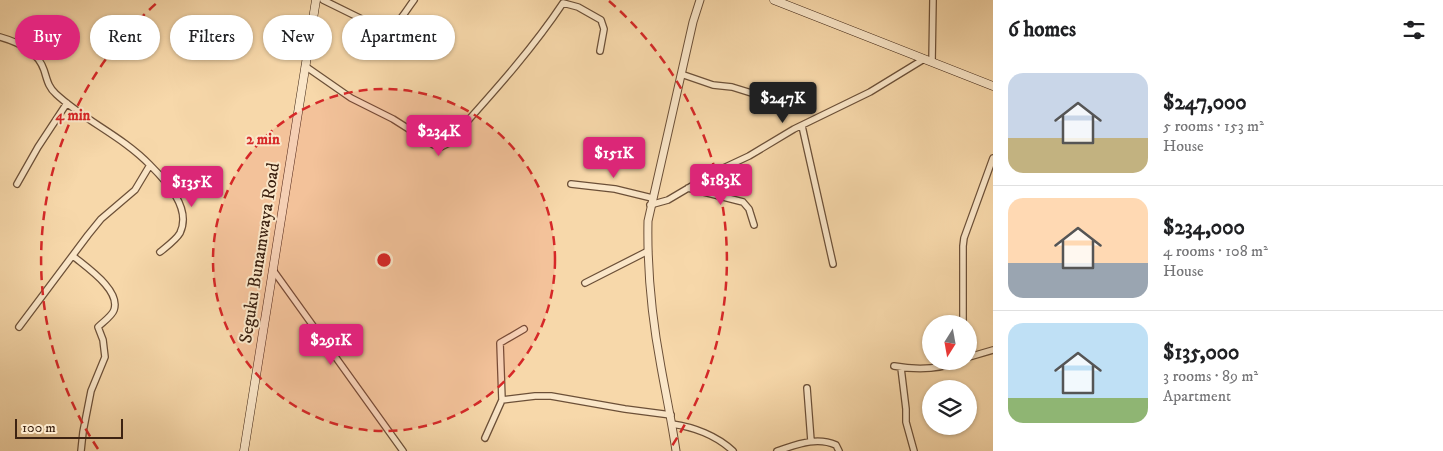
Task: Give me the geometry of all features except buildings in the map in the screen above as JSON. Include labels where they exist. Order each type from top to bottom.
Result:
[{"type":"main road","name":"Seguku Bunamwaya Road","points":[[244,451],[316,0]]},
{"type":"main road","points":[[774,0],[993,86]]},
{"type":"street","points":[[323,0],[382,29],[394,25],[414,0]]},
{"type":"street","points":[[676,451],[653,313],[648,251],[648,221],[693,22],[700,0]]},
{"type":"street","points":[[571,184],[615,189],[651,202],[668,200],[716,171],[749,156],[802,126],[928,61],[933,0]]},
{"type":"street","points":[[305,66],[351,98],[393,119],[434,145],[441,147],[447,144],[499,86],[520,58],[543,34],[564,2],[578,7],[601,20],[604,29],[600,51]]},
{"type":"street","points":[[0,38],[24,47],[36,56],[41,63],[51,89],[67,103],[121,139],[150,165],[173,192],[181,208],[182,223],[180,234],[160,252]]},
{"type":"street","points":[[681,74],[713,85],[764,97]]},
{"type":"street","points":[[17,184],[38,147],[67,103]]},
{"type":"street","points":[[802,126],[833,264]]},
{"type":"street","points":[[964,315],[964,238],[993,158]]},
{"type":"street","points":[[19,327],[101,219],[135,190],[150,165]]},
{"type":"street","points":[[688,188],[743,202],[746,204],[754,225]]},
{"type":"street","points":[[585,283],[648,251]]},
{"type":"street","points":[[73,256],[107,285],[115,304],[113,313],[98,327],[103,340],[105,358],[91,391],[81,451]]},
{"type":"street","points":[[273,270],[403,451]]},
{"type":"street","points":[[485,438],[502,400],[501,340],[524,329]]},
{"type":"street","points":[[978,353],[993,350]]},
{"type":"street","points":[[894,366],[922,368]]},
{"type":"street","points":[[901,368],[906,422],[914,451]]},
{"type":"street","points":[[807,388],[811,441]]},
{"type":"street","points":[[502,400],[550,396],[670,415]]},
{"type":"street","points":[[672,424],[696,429],[725,444],[733,451]]},
{"type":"street","points":[[776,451],[811,441],[832,443],[839,451]]}]
